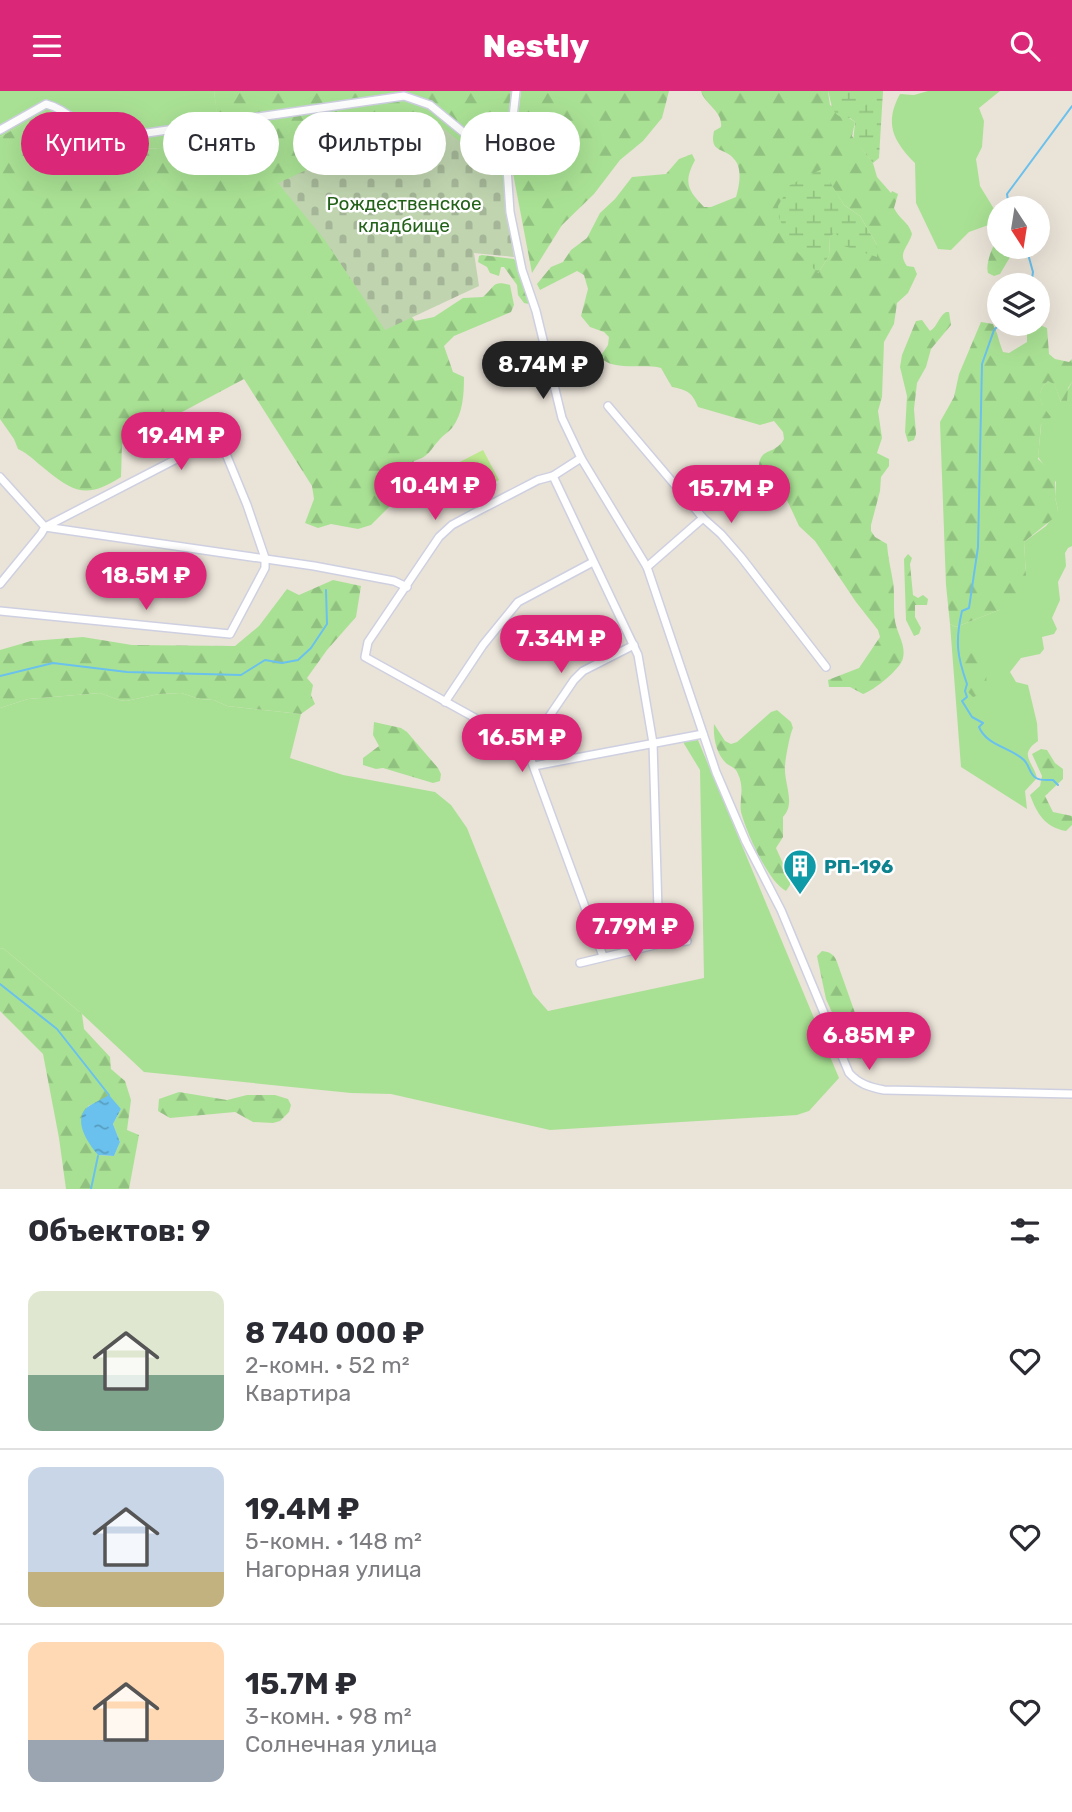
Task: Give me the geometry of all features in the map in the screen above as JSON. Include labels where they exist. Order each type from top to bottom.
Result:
[{"type":"street","points":[[514,112],[516,91]]},
{"type":"street","points":[[0,130],[46,104],[64,111],[100,134],[118,135],[166,131],[404,96],[429,105],[460,130]]},
{"type":"street","points":[[508,175],[510,212],[522,269],[536,311],[562,418],[581,458],[648,567],[728,803],[777,901],[844,1064],[856,1081],[884,1090],[1072,1094]]},
{"type":"street","points":[[608,407],[703,518],[721,534],[827,667]]},
{"type":"street","points":[[0,584],[45,527],[219,437],[255,524],[265,558],[265,568],[230,634],[0,611]]},
{"type":"street","points":[[581,458],[553,476],[538,480],[452,525],[439,537],[368,642],[365,657],[527,750],[603,956]]},
{"type":"street","points":[[553,476],[634,645],[653,743],[659,944]]},
{"type":"street","points":[[0,477],[45,527],[265,558],[394,581],[407,587]]},
{"type":"street","points":[[648,567],[703,518]]},
{"type":"street","points":[[445,702],[483,645],[518,602],[593,562]]},
{"type":"street","points":[[527,750],[574,680],[583,671],[634,645]]},
{"type":"street","points":[[534,766],[703,734]]},
{"type":"street","points":[[580,963],[659,944],[687,941]]},
{"type":"green space","points":[[0,91],[214,91],[217,112],[163,112],[163,148],[149,149],[149,112],[21,112],[21,125],[0,137]]},
{"type":"green space","points":[[214,91],[511,91],[509,112],[460,112],[460,175],[503,175],[509,227],[507,235],[483,240],[411,316],[415,321],[434,317],[463,298],[483,297],[494,285],[500,283],[510,285],[514,305],[511,312],[454,336],[444,346],[453,372],[464,377],[459,417],[429,453],[414,461],[399,497],[371,525],[358,529],[331,524],[318,528],[305,523],[314,499],[312,486],[244,379],[122,444],[121,477],[90,490],[65,484],[18,449],[0,419],[0,137],[21,125],[21,175],[149,175],[149,149],[163,148],[163,175],[279,175],[279,112],[217,112]]},
{"type":"green space","points":[[521,91],[669,91],[662,118],[643,141],[620,160],[594,194],[562,225],[532,273],[513,175],[580,175],[580,112],[519,112]]},
{"type":"green space","points":[[701,91],[828,91],[830,105],[855,122],[852,136],[873,163],[877,177],[891,193],[892,191],[898,194],[894,208],[912,234],[903,257],[907,266],[914,267],[917,274],[908,293],[897,303],[894,324],[884,342],[882,397],[878,411],[882,438],[877,453],[889,459],[889,466],[881,477],[871,525],[875,537],[887,544],[894,587],[895,621],[904,653],[901,663],[892,673],[863,694],[850,687],[829,687],[828,680],[859,668],[880,637],[878,630],[815,541],[799,526],[787,500],[759,474],[763,455],[780,445],[784,439],[783,432],[774,421],[760,425],[698,407],[688,393],[672,387],[661,368],[621,366],[606,362],[600,357],[608,345],[609,337],[590,327],[581,316],[588,289],[584,275],[577,271],[540,290],[537,284],[551,267],[563,262],[571,250],[587,238],[600,213],[632,177],[666,174],[679,159],[692,154],[695,160],[689,175],[689,186],[704,207],[736,197],[739,167],[730,155],[715,147],[714,131],[721,127],[721,121]],"holes":[[[821,169],[844,205],[860,216],[877,245],[835,231],[830,237],[829,256],[818,273]]]},
{"type":"green space","points":[[828,91],[883,91],[879,158],[873,163],[860,147],[853,143],[855,122],[836,113]]},
{"type":"green space","points":[[928,91],[1000,91],[979,108],[984,121],[982,147],[976,159],[980,186],[987,198],[987,226],[969,232],[951,250],[938,249],[916,203],[915,163],[901,147],[893,131],[892,114],[900,94],[914,95]]},
{"type":"green space","name":"Рождественское кладбище","points":[[446,130],[460,142],[460,175],[501,175],[514,257],[474,253],[479,286],[385,330],[324,239],[278,183],[296,175],[446,175]]},
{"type":"green space","points":[[822,169],[844,205],[860,216],[877,245],[877,257],[844,246],[835,232],[830,237],[829,256],[818,273],[793,248],[779,218],[778,206],[790,185]]},
{"type":"green space","points":[[479,256],[514,259],[518,264],[529,304],[524,303],[518,295],[517,285],[504,267],[501,267],[499,276],[490,273],[487,267],[478,262]]},
{"type":"green space","points":[[990,259],[1009,259],[1001,273],[988,273]]},
{"type":"green space","points":[[946,312],[949,312],[951,325],[931,349],[926,367],[917,383],[914,409],[916,434],[914,440],[908,442],[905,432],[907,396],[900,367],[902,355],[916,321],[922,320],[930,331]]},
{"type":"green space","points":[[981,322],[987,323],[987,336],[997,336],[1003,352],[1009,353],[1027,342],[1027,336],[1048,336],[1049,354],[1055,359],[1069,362],[1072,359],[1072,382],[1068,388],[1067,401],[1061,402],[1054,384],[1048,381],[1041,390],[1040,399],[1051,417],[1041,424],[1038,459],[1055,475],[1058,510],[1055,517],[1024,542],[1024,591],[999,610],[956,627],[950,624],[946,585],[940,422],[954,397],[959,374]]},
{"type":"green space","points":[[1048,381],[1054,383],[1061,402],[1072,382],[1072,546],[1065,553],[1066,566],[1058,582],[1060,600],[1052,618],[1057,629],[1054,634],[1042,637],[1044,649],[1040,654],[1021,658],[1010,672],[1016,682],[1028,685],[1037,723],[1038,741],[1029,750],[1028,758],[1037,778],[1025,791],[1027,809],[961,767],[950,624],[956,627],[999,610],[1026,575],[1024,542],[1046,526],[1058,510],[1056,482],[1038,457],[1043,406],[1040,392]]},
{"type":"green space","points":[[483,450],[499,480],[470,495],[454,465]]},
{"type":"green space","points":[[908,554],[912,558],[910,564],[913,595],[918,598],[923,595],[928,599],[927,605],[915,605],[915,617],[921,628],[919,634],[914,636],[906,620],[904,559]]},
{"type":"green space","points":[[333,580],[361,586],[356,617],[307,678],[313,685],[311,695],[315,704],[301,714],[227,706],[214,700],[181,693],[159,694],[126,701],[100,693],[28,699],[0,708],[0,650],[31,641],[83,637],[132,645],[235,646],[259,626],[287,589],[299,595]]},
{"type":"green space","points":[[974,643],[983,660],[987,680],[985,693],[973,697],[961,681],[959,670],[962,650]]},
{"type":"green space","points":[[100,693],[126,701],[159,694],[181,693],[214,700],[227,706],[301,714],[290,758],[343,775],[435,792],[451,805],[467,828],[533,994],[548,1011],[704,978],[700,770],[683,742],[698,740],[839,1078],[809,1111],[797,1115],[550,1130],[391,1094],[351,1093],[144,1072],[82,1014],[0,948],[0,708],[28,699]]},
{"type":"green space","points":[[777,710],[791,722],[793,728],[785,767],[789,806],[783,817],[783,837],[776,848],[790,879],[786,891],[772,878],[753,843],[741,812],[740,779],[736,770],[720,755],[714,734],[714,724],[725,741],[731,744],[737,742],[771,712]]},
{"type":"green space","points":[[374,722],[407,732],[438,768],[440,781],[433,783],[363,765],[363,758],[379,746],[373,735]]},
{"type":"green space","points":[[1041,749],[1047,750],[1055,763],[1063,769],[1063,779],[1045,796],[1053,812],[1072,816],[1072,825],[1066,831],[1052,826],[1042,818],[1030,795],[1040,786],[1042,776],[1032,754]]},
{"type":"green space","points":[[0,948],[82,1014],[84,1029],[110,1057],[111,1069],[125,1081],[131,1100],[127,1130],[139,1135],[129,1189],[66,1189],[43,1054],[0,1011]],"holes":[[[98,1102],[121,1109],[113,1124],[120,1142],[114,1156],[98,1155],[88,1106]]]},
{"type":"green space","points":[[822,951],[831,954],[837,962],[860,1027],[859,1040],[863,1053],[861,1059],[854,1058],[850,1053],[826,999],[817,956]]},
{"type":"green space","points":[[179,1092],[227,1100],[247,1095],[275,1095],[288,1099],[291,1105],[289,1112],[280,1121],[273,1123],[253,1122],[235,1112],[170,1118],[158,1111],[159,1099]]},
{"type":"water","points":[[109,1095],[121,1109],[113,1124],[120,1142],[114,1156],[98,1155],[86,1138],[81,1124],[84,1111]]},
{"type":"waterway","points":[[1007,196],[1072,106]]},
{"type":"waterway","points":[[1029,259],[1033,273]]},
{"type":"waterway","points":[[992,336],[982,364],[978,547],[969,608],[962,611],[958,631],[959,657],[967,684],[967,697],[962,701],[972,717],[983,723],[979,727],[987,738],[1024,760],[1036,778],[1053,780],[1058,785]]},
{"type":"waterway","points":[[0,676],[53,663],[127,672],[241,675],[265,660],[282,663],[298,660],[311,648],[327,624],[326,590]]},
{"type":"waterway","points":[[0,984],[57,1029],[109,1095]]},
{"type":"waterway","points":[[91,1189],[98,1156]]},
{"type":"place","name":"РП-196","points":[[800,896]]}]
